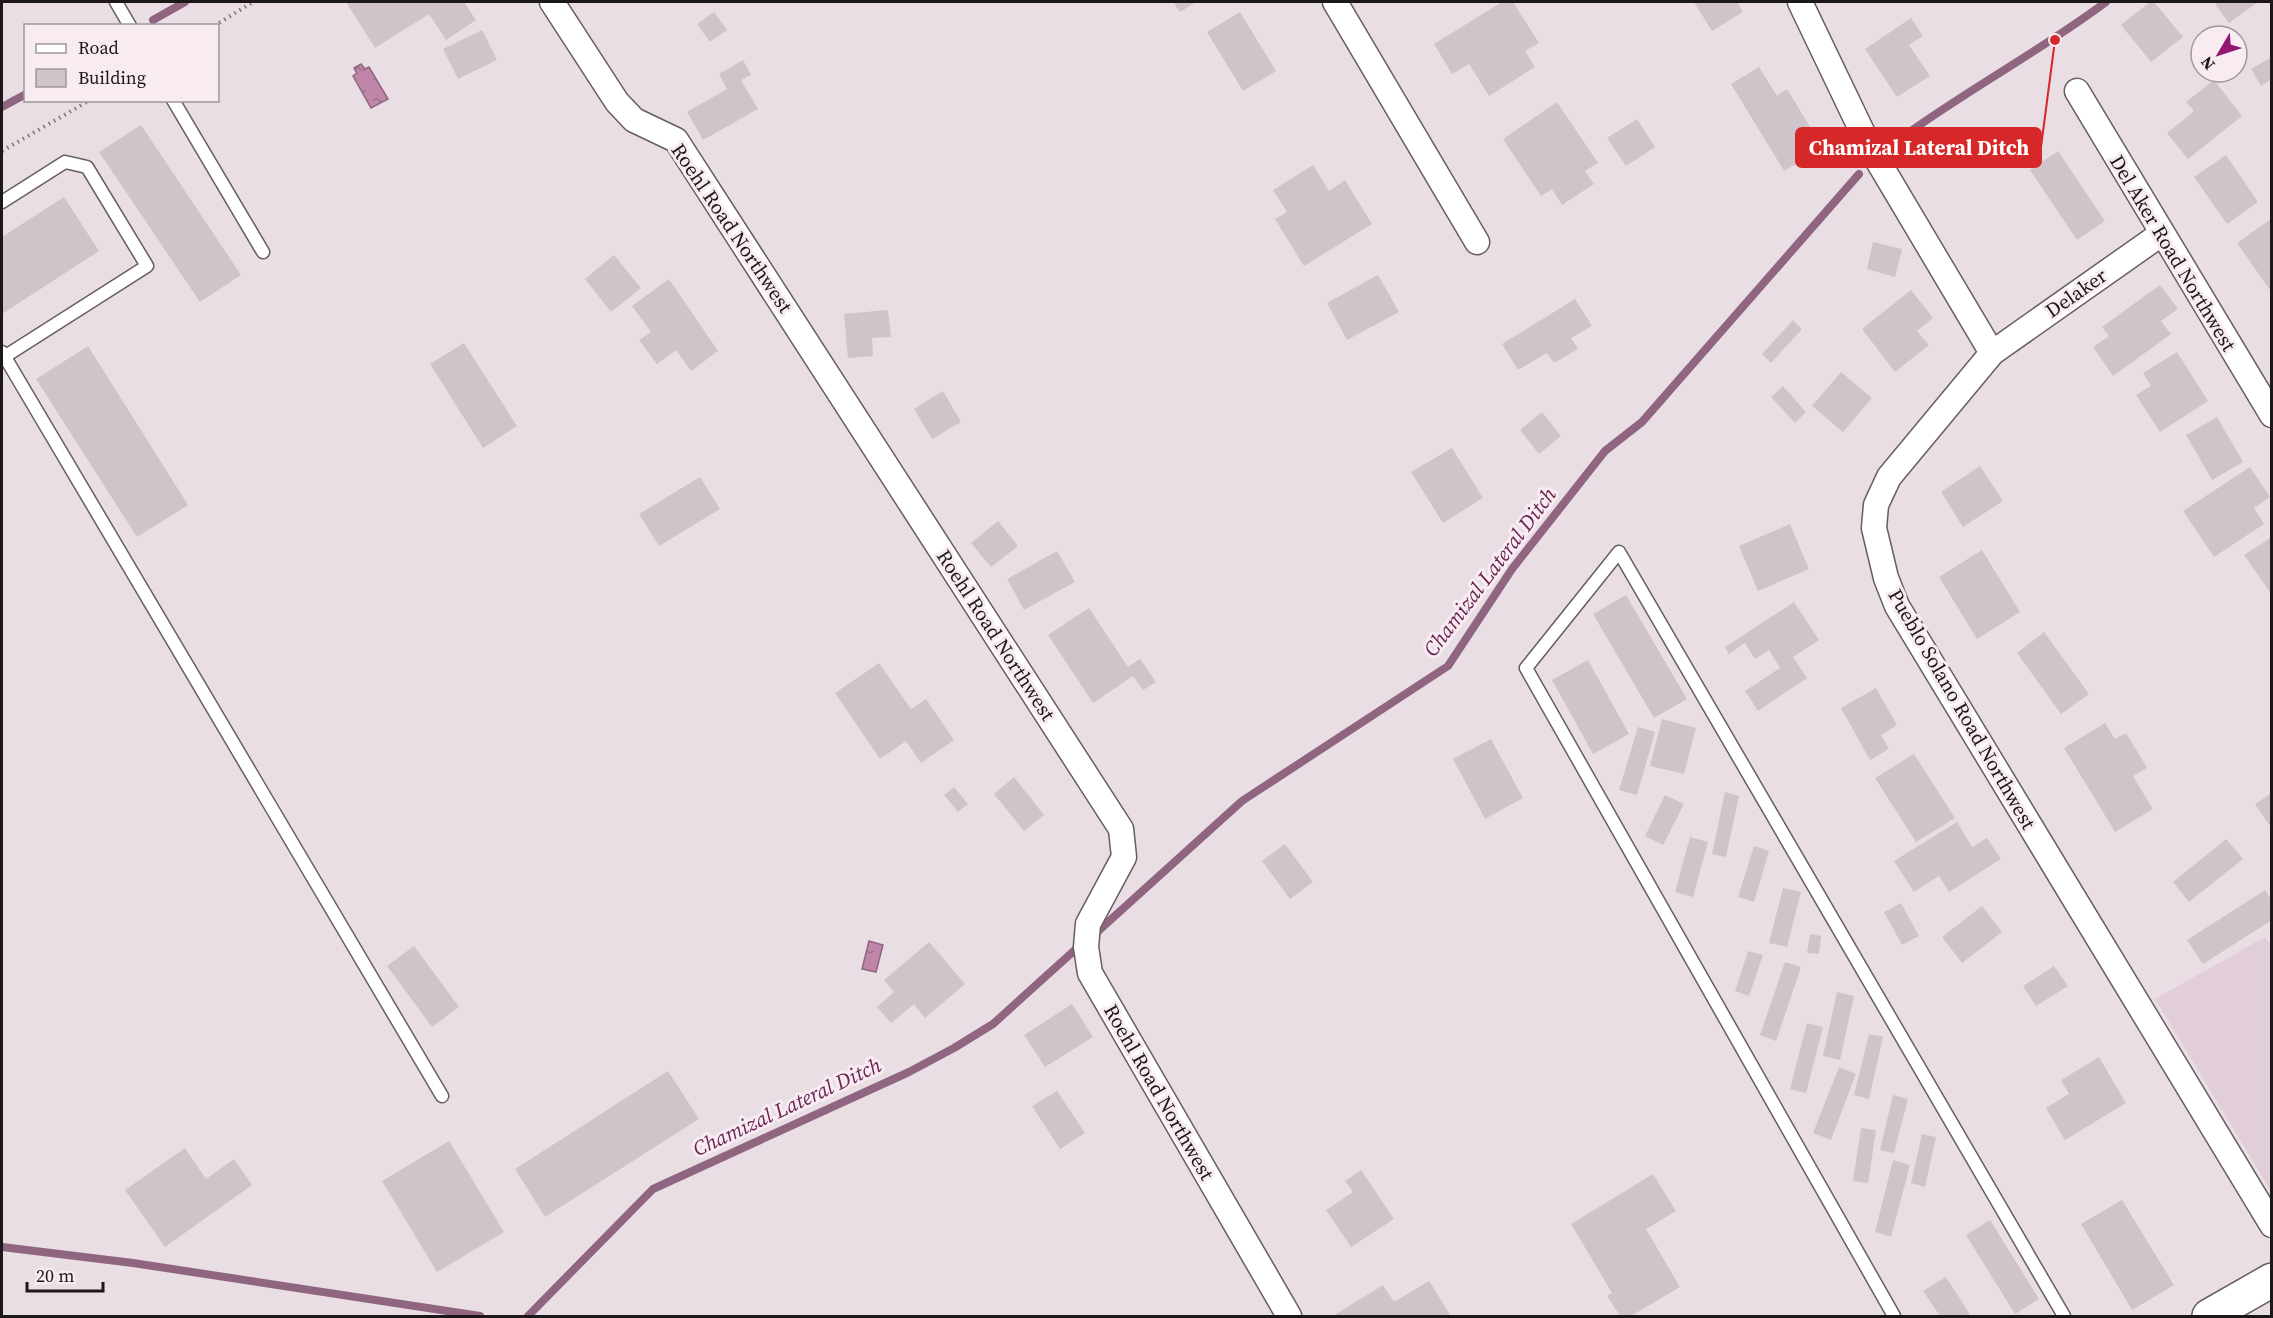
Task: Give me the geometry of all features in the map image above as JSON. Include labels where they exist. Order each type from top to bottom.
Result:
[{"type":"main road","points":[[2209,1317],[2271,1280]]},
{"type":"street","name":"Roehl Road Northwest","points":[[552,2],[617,102],[634,120],[676,140],[1121,828],[1124,857],[1088,924],[1086,947],[1090,973],[1289,1317]]},
{"type":"street","points":[[1335,2],[1477,242]]},
{"type":"street","points":[[1800,2],[1869,146],[1992,352]]},
{"type":"street","name":"Del Aker Road Northwest","points":[[2076,91],[2271,415]]},
{"type":"street","name":"Delaker","points":[[1992,352],[2161,234]]},
{"type":"street","name":"Pueblo Solano Road Northwest","points":[[1992,352],[1889,477],[1876,505],[1874,528],[1886,578],[1897,606],[2271,1225]]},
{"type":"lane","points":[[116,2],[129,24]]},
{"type":"lane","points":[[174,102],[263,252]]},
{"type":"lane","points":[[2,201],[65,162],[87,167],[147,266],[3,355],[442,1096]]},
{"type":"lane","points":[[1894,1317],[1526,668],[1619,552],[2064,1317]]},
{"type":"path","points":[[217,24],[253,2]]},
{"type":"path","points":[[2,152],[87,102]]},
{"type":"shaded area","points":[[2265,937],[2272,947],[2271,1191],[2155,999]]},
{"type":"water","points":[[361,64],[365,69],[369,67],[388,99],[371,108],[353,76],[357,73],[354,68]]},
{"type":"water","points":[[869,941],[883,945],[876,972],[862,969]]},
{"type":"building","points":[[346,2],[464,2],[476,20],[446,40],[429,14],[375,48]]},
{"type":"building","points":[[1173,2],[1196,2],[1180,12]]},
{"type":"building","points":[[1502,2],[1513,2],[1539,43],[1525,51],[1535,67],[1489,96],[1469,64],[1452,74],[1434,44]]},
{"type":"building","points":[[1694,2],[1737,2],[1743,12],[1712,31]]},
{"type":"building","points":[[2150,2],[2154,2],[2183,37],[2151,62],[2121,25]]},
{"type":"building","points":[[2219,2],[2258,2],[2229,23],[2215,4]]},
{"type":"building","points":[[714,12],[727,30],[710,42],[697,24]]},
{"type":"building","points":[[1240,12],[1276,71],[1243,91],[1207,32]]},
{"type":"building","points":[[1911,18],[1923,36],[1909,45],[1930,76],[1897,97],[1865,49]]},
{"type":"building","points":[[482,30],[497,60],[458,79],[443,49]]},
{"type":"building","points":[[2272,57],[2272,79],[2261,86],[2251,69]]},
{"type":"building","points":[[743,60],[751,75],[741,80],[758,109],[703,140],[687,112],[727,89],[719,74]]},
{"type":"building","points":[[1759,67],[1777,96],[1787,89],[1823,148],[1784,171],[1731,84]]},
{"type":"building","points":[[2209,84],[2217,84],[2242,116],[2188,159],[2167,133],[2194,111],[2186,102]]},
{"type":"building","points":[[1557,102],[1598,163],[1585,171],[1594,184],[1562,205],[1552,189],[1541,196],[1503,139]]},
{"type":"building","points":[[1637,119],[1655,147],[1626,166],[1607,138]]},
{"type":"building","points":[[141,125],[241,275],[200,302],[99,152]]},
{"type":"building","points":[[2058,151],[2105,221],[2077,240],[2030,170]]},
{"type":"building","points":[[2226,155],[2258,202],[2227,224],[2194,177]]},
{"type":"building","points":[[1313,165],[1329,191],[1345,180],[1372,224],[1304,266],[1275,219],[1287,212],[1273,190]]},
{"type":"building","points":[[64,197],[99,251],[2,314],[2,237]]},
{"type":"building","points":[[2272,220],[2272,293],[2237,243]]},
{"type":"building","points":[[1873,242],[1902,249],[1895,277],[1867,269]]},
{"type":"building","points":[[614,255],[641,288],[611,312],[585,279]]},
{"type":"building","points":[[1378,275],[1399,312],[1347,340],[1327,303]]},
{"type":"building","points":[[669,279],[718,351],[691,371],[676,350],[657,364],[639,340],[651,332],[632,306]]},
{"type":"building","points":[[2160,285],[2178,309],[2161,321],[2171,334],[2113,376],[2093,347],[2109,336],[2102,327]]},
{"type":"building","points":[[1911,290],[1933,318],[1917,331],[1929,345],[1895,372],[1862,329]]},
{"type":"building","points":[[1575,299],[1592,326],[1571,338],[1578,349],[1554,363],[1547,353],[1518,370],[1502,344]]},
{"type":"building","points":[[888,310],[891,337],[872,338],[873,356],[848,358],[844,314]]},
{"type":"building","points":[[1793,320],[1802,329],[1771,363],[1762,354]]},
{"type":"building","points":[[464,343],[517,426],[483,448],[430,364]]},
{"type":"building","points":[[88,346],[188,505],[137,537],[36,379]]},
{"type":"building","points":[[2177,352],[2208,401],[2160,432],[2136,395],[2151,386],[2143,373]]},
{"type":"building","points":[[1841,372],[1872,398],[1843,432],[1812,406]]},
{"type":"building","points":[[1783,386],[1806,412],[1795,423],[1771,397]]},
{"type":"building","points":[[943,391],[961,422],[932,439],[914,409]]},
{"type":"building","points":[[1542,412],[1561,436],[1539,454],[1520,430]]},
{"type":"building","points":[[2217,417],[2243,462],[2212,480],[2186,435]]},
{"type":"building","points":[[1452,448],[1483,498],[1443,523],[1411,472]]},
{"type":"building","points":[[1980,466],[2003,501],[1963,527],[1941,492]]},
{"type":"building","points":[[2250,467],[2270,497],[2254,508],[2264,524],[2214,557],[2183,511]]},
{"type":"building","points":[[700,477],[720,509],[659,546],[639,514]]},
{"type":"building","points":[[998,521],[1018,546],[991,567],[971,543]]},
{"type":"building","points":[[1790,524],[1809,569],[1758,591],[1739,546]]},
{"type":"building","points":[[2272,537],[2272,595],[2244,555]]},
{"type":"building","points":[[1982,550],[2020,612],[1977,639],[1939,577]]},
{"type":"building","points":[[1057,551],[1075,582],[1024,610],[1007,579]]},
{"type":"building","points":[[1626,595],[1687,699],[1654,718],[1593,614]]},
{"type":"building","points":[[1794,602],[1819,640],[1793,657],[1807,678],[1758,711],[1745,691],[1780,668],[1769,650],[1755,659],[1745,643],[1729,654],[1725,647]]},
{"type":"building","points":[[1089,608],[1128,667],[1140,659],[1156,682],[1143,690],[1133,676],[1093,703],[1048,635]]},
{"type":"building","points":[[2044,632],[2089,694],[2061,714],[2017,653]]},
{"type":"building","points":[[1588,660],[1629,734],[1593,754],[1552,680]]},
{"type":"building","points":[[879,663],[911,709],[926,699],[954,740],[921,763],[906,741],[880,759],[835,693]]},
{"type":"building","points":[[1876,688],[1897,725],[1881,735],[1889,749],[1870,760],[1841,708]]},
{"type":"building","points":[[1662,719],[1696,728],[1684,774],[1650,766]]},
{"type":"building","points":[[2105,723],[2115,739],[2126,733],[2147,768],[2133,776],[2153,809],[2115,832],[2064,748]]},
{"type":"building","points":[[1638,727],[1655,732],[1637,795],[1619,790]]},
{"type":"building","points":[[1491,739],[1523,798],[1485,819],[1453,759]]},
{"type":"building","points":[[1914,754],[1955,818],[1916,842],[1875,778]]},
{"type":"building","points":[[1014,777],[1044,815],[1024,831],[994,794]]},
{"type":"building","points":[[954,787],[968,804],[958,812],[944,795]]},
{"type":"building","points":[[1725,792],[1739,796],[1726,857],[1712,854]]},
{"type":"building","points":[[2272,793],[2272,829],[2255,804]]},
{"type":"building","points":[[1665,795],[1684,804],[1663,845],[1645,836]]},
{"type":"building","points":[[1957,822],[1972,847],[1987,838],[2001,859],[1949,892],[1939,876],[1914,892],[1894,861]]},
{"type":"building","points":[[1690,837],[1708,842],[1693,897],[1675,892]]},
{"type":"building","points":[[2226,839],[2243,859],[2189,902],[2173,882]]},
{"type":"building","points":[[1285,844],[1313,882],[1290,899],[1262,861]]},
{"type":"building","points":[[1754,846],[1769,851],[1754,902],[1738,897]]},
{"type":"building","points":[[1783,888],[1801,892],[1787,947],[1769,943]]},
{"type":"building","points":[[2265,890],[2272,901],[2272,920],[2203,964],[2187,940]]},
{"type":"building","points":[[1901,903],[1919,936],[1902,945],[1884,912]]},
{"type":"building","points":[[1982,906],[2002,932],[1962,963],[1942,937]]},
{"type":"building","points":[[1810,934],[1821,936],[1819,954],[1807,953]]},
{"type":"building","points":[[929,942],[965,984],[925,1018],[914,1004],[891,1023],[877,1007],[894,992],[884,980]]},
{"type":"building","points":[[414,946],[459,1007],[432,1027],[387,966]]},
{"type":"building","points":[[1748,951],[1763,955],[1749,996],[1735,991]]},
{"type":"building","points":[[1785,962],[1801,967],[1776,1041],[1760,1035]]},
{"type":"building","points":[[2054,966],[2068,986],[2036,1006],[2023,986]]},
{"type":"building","points":[[1837,992],[1854,996],[1840,1060],[1823,1056]]},
{"type":"building","points":[[1072,1004],[1093,1037],[1045,1067],[1024,1035]]},
{"type":"building","points":[[1807,1023],[1823,1027],[1806,1093],[1790,1089]]},
{"type":"building","points":[[1869,1034],[1883,1037],[1869,1099],[1854,1095]]},
{"type":"building","points":[[2099,1057],[2126,1103],[2065,1140],[2046,1108],[2069,1094],[2061,1080]]},
{"type":"building","points":[[1839,1067],[1856,1074],[1831,1140],[1813,1133]]},
{"type":"building","points":[[668,1071],[699,1119],[545,1217],[515,1169]]},
{"type":"building","points":[[1057,1091],[1085,1133],[1060,1149],[1032,1106]]},
{"type":"building","points":[[1893,1095],[1908,1099],[1894,1153],[1880,1150]]},
{"type":"building","points":[[1861,1128],[1876,1130],[1868,1183],[1853,1181]]},
{"type":"building","points":[[1922,1134],[1936,1137],[1925,1187],[1911,1183]]},
{"type":"building","points":[[449,1141],[504,1232],[437,1272],[382,1181]]},
{"type":"building","points":[[185,1148],[206,1179],[234,1159],[252,1185],[165,1247],[125,1190]]},
{"type":"building","points":[[1893,1160],[1910,1165],[1891,1237],[1875,1232]]},
{"type":"building","points":[[1361,1170],[1394,1219],[1351,1247],[1326,1210],[1353,1192],[1345,1181]]},
{"type":"building","points":[[1653,1174],[1676,1211],[1646,1229],[1680,1287],[1631,1316],[1620,1316],[1607,1296],[1612,1293],[1571,1224]]},
{"type":"building","points":[[2122,1200],[2174,1285],[2132,1310],[2081,1224]]},
{"type":"building","points":[[1990,1220],[2039,1299],[2015,1314],[1966,1235]]},
{"type":"building","points":[[1946,1277],[1971,1316],[1940,1316],[1923,1291]]},
{"type":"building","points":[[1429,1281],[1451,1316],[1333,1316],[1383,1285],[1394,1302]]},
{"type":"waterway","points":[[153,20],[185,2]]},
{"type":"waterway","name":"Chamizal Lateral Ditch","points":[[1897,141],[2106,2]]},
{"type":"waterway","points":[[2,107],[24,95]]},
{"type":"waterway","name":"Chamizal Lateral Ditch","points":[[1096,933],[1242,801],[1448,666],[1512,569],[1605,451],[1642,422],[1859,174]]},
{"type":"waterway","name":"Chamizal Lateral Ditch","points":[[528,1316],[653,1189],[909,1072],[954,1048],[993,1024],[1076,949]]},
{"type":"waterway","name":"Chamizal Lateral Ditch","points":[[2,1247],[133,1263],[480,1316]]},
{"type":"place","name":"Chamizal Lateral Ditch","points":[[2055,40]]}]
